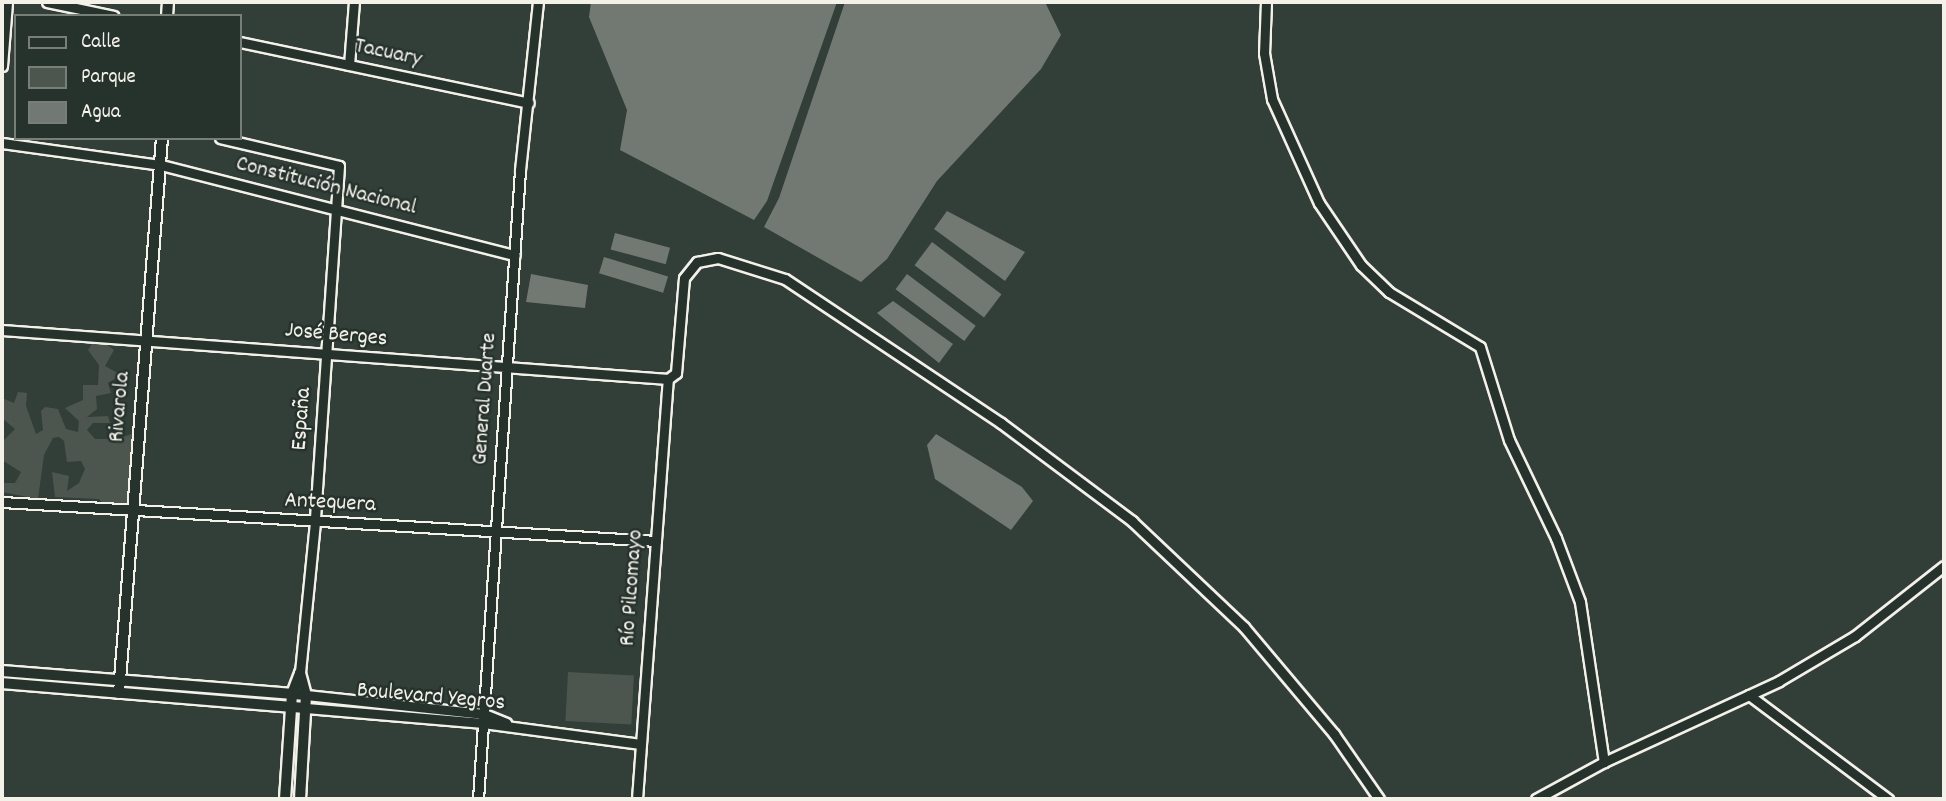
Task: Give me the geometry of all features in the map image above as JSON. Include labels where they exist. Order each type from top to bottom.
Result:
[{"type":"street","points":[[47,2],[104,14]]},
{"type":"street","points":[[349,65],[354,2]]},
{"type":"street","name":"General Duarte","points":[[478,799],[515,255],[538,2]]},
{"type":"street","points":[[1266,2],[1264,53],[1272,99],[1319,203],[1361,265],[1389,292],[1480,347],[1509,440],[1556,538],[1580,602],[1604,762]]},
{"type":"street","points":[[2,66],[5,7]]},
{"type":"street","name":"Tacuary","points":[[242,42],[529,103]]},
{"type":"street","name":"Rivarola","points":[[119,693],[149,338],[162,140]]},
{"type":"street","name":"España","points":[[228,140],[339,166],[315,523],[300,673]]},
{"type":"street","name":"Constitución Nacional","points":[[2,143],[161,165],[515,255]]},
{"type":"street","name":"Río Pilcomayo","points":[[637,799],[668,379],[676,373],[684,278],[697,262],[719,258],[785,279],[1001,423],[1132,521],[1244,626],[1334,734],[1378,799]]},
{"type":"street","name":"José Berges","points":[[2,330],[149,338],[507,370],[668,379]]},
{"type":"street","name":"Antequera","points":[[2,502],[315,523],[656,541]]},
{"type":"street","points":[[1536,799],[1604,762],[1749,695],[1855,636],[1944,566]]},
{"type":"street","name":"Boulevard Yegros","points":[[2,671],[306,695],[483,718],[514,727],[641,744]]},
{"type":"street","points":[[285,799],[292,694],[300,673]]},
{"type":"street","points":[[300,673],[306,695],[300,799]]},
{"type":"street","name":"Boulevard Yegros","points":[[2,683],[291,707],[483,718]]},
{"type":"street","points":[[1749,695],[1888,799]]},
{"type":"green space","points":[[93,342],[105,343],[114,350],[105,366],[121,375],[108,383],[111,393],[96,396],[97,409],[87,417],[108,416],[110,423],[93,423],[87,430],[95,439],[107,439],[115,422],[118,439],[134,433],[130,507],[103,504],[99,499],[55,497],[52,472],[69,476],[67,491],[79,483],[85,469],[81,461],[67,462],[64,441],[59,437],[53,438],[44,455],[38,499],[2,492],[2,483],[15,483],[21,472],[2,460],[2,442],[15,429],[2,418],[2,398],[14,403],[18,392],[27,393],[26,406],[36,434],[43,430],[41,411],[45,407],[58,409],[66,429],[78,432],[79,421],[65,408],[83,400],[83,385],[98,385],[99,365],[88,350]]},
{"type":"green space","points":[[568,672],[634,675],[631,724],[565,721]]},
{"type":"water","points":[[591,2],[837,2],[767,201],[754,220],[620,150],[627,110],[589,17]]},
{"type":"water","points":[[845,2],[1045,2],[1061,35],[1041,69],[937,181],[887,259],[861,282],[764,227],[779,198]]},
{"type":"water","points":[[947,211],[1025,252],[1005,281],[934,229]]},
{"type":"water","points":[[615,233],[670,248],[666,264],[611,249]]},
{"type":"water","points":[[932,242],[1001,294],[984,318],[915,265]]},
{"type":"water","points":[[604,257],[668,277],[663,293],[599,273]]},
{"type":"water","points":[[531,274],[588,285],[585,308],[526,302]]},
{"type":"water","points":[[907,274],[976,326],[964,341],[896,289]]},
{"type":"water","points":[[893,301],[953,344],[939,363],[877,313]]},
{"type":"water","points":[[936,434],[1022,487],[1033,501],[1011,530],[935,479],[927,445]]}]
